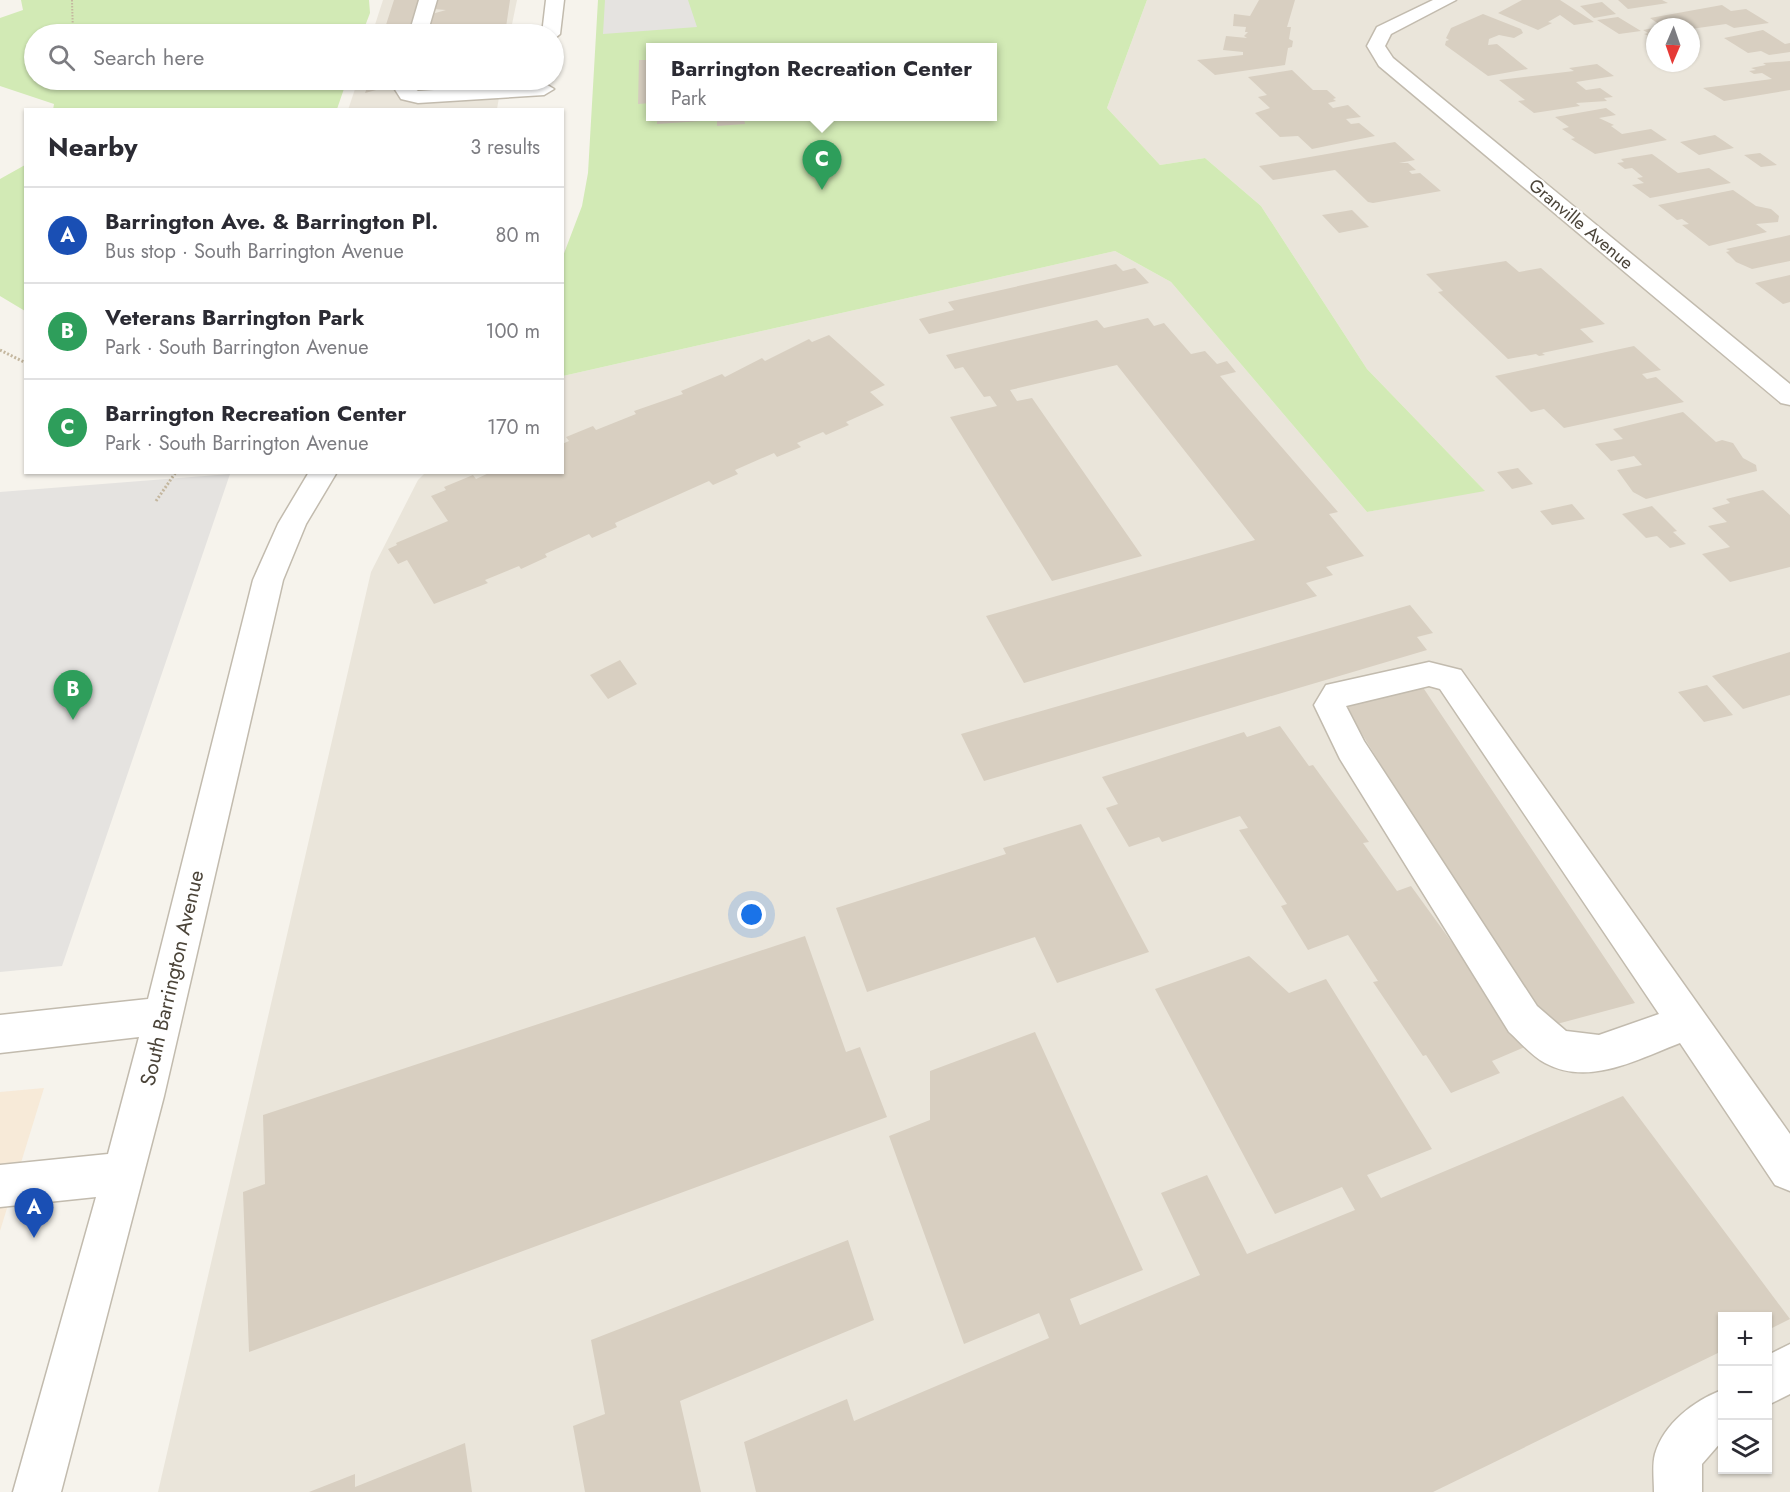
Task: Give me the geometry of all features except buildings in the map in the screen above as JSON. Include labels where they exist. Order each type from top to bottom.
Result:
[{"type":"street","points":[[421,24],[428,0]]},
{"type":"street","points":[[552,24],[555,0]]},
{"type":"street","name":"Granville Avenue","points":[[1447,0],[1383,31],[1376,46],[1386,62],[1790,397]]},
{"type":"street","points":[[405,90],[408,95],[418,97],[486,90]]},
{"type":"street","points":[[542,108],[544,90]]},
{"type":"street","name":"South Barrington Avenue","points":[[37,1492],[124,1173],[268,580],[284,536],[305,497],[322,474]]},
{"type":"street","points":[[1688,1022],[1599,1054],[1557,1049],[1523,1019],[1352,750],[1330,705],[1337,694],[1429,674],[1450,678],[1688,1022],[1790,1170]]},
{"type":"street","points":[[0,1034],[162,1016]]},
{"type":"street","points":[[0,1186],[124,1173]]},
{"type":"street","points":[[1772,1379],[1790,1367]]},
{"type":"street","points":[[1678,1492],[1678,1456],[1703,1426],[1718,1416]]},
{"type":"path","points":[[72,0],[73,24]]},
{"type":"path","points":[[0,350],[24,362]]},
{"type":"path","points":[[156,501],[175,474]]},
{"type":"shaded area","points":[[383,0],[517,0],[512,24],[375,24]]},
{"type":"shaded area","points":[[605,0],[688,0],[697,27],[603,34]]},
{"type":"shaded area","points":[[1147,0],[1790,0],[1790,1492],[158,1492],[371,572],[418,480],[424,474],[564,474],[564,376],[1115,251],[1171,282],[1367,512],[1484,490],[1367,369],[1261,206],[1205,158],[1160,165],[1107,108]]},
{"type":"shaded area","points":[[355,90],[500,90],[497,108],[349,108]]},
{"type":"shaded area","points":[[230,474],[62,966],[0,972],[0,492]]},
{"type":"shaded area","points":[[44,1088],[0,1231],[0,1092]]},
{"type":"green space","points":[[21,0],[369,0],[370,13],[366,24],[24,24],[24,90],[344,90],[337,108],[53,108],[54,104],[0,86],[0,18],[23,10]]},
{"type":"green space","points":[[598,0],[1147,0],[1107,108],[1160,165],[1205,158],[1261,206],[1367,369],[1485,491],[1367,512],[1171,282],[1115,251],[564,376],[564,253],[582,206],[588,173]]},
{"type":"green space","points":[[24,166],[24,310],[0,296],[0,179]]},
{"type":"place","name":"Barrington Recreation Center","points":[[822,190]]},
{"type":"place","name":"Veterans Barrington Park","points":[[73,720]]},
{"type":"place","name":"Barrington Ave. & Barrington Pl.","points":[[34,1238]]}]
